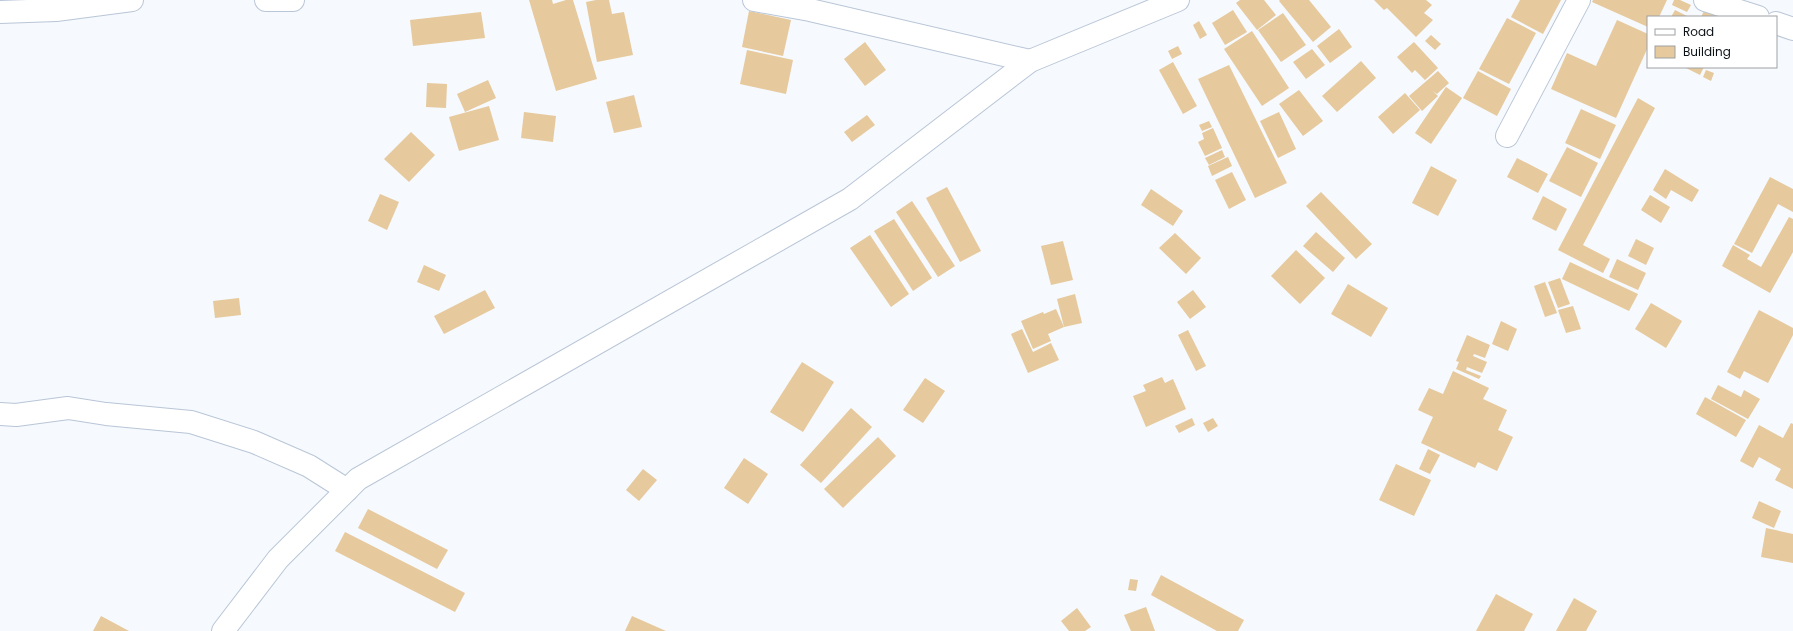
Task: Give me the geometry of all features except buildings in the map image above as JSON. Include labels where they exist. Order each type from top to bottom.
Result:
[{"type":"street","points":[[0,12],[56,10],[132,0]]},
{"type":"street","points":[[266,0],[293,0]]},
{"type":"street","points":[[754,0],[810,10],[1030,61]]},
{"type":"street","points":[[223,631],[278,559],[358,479],[850,199],[1030,61],[1178,0]]},
{"type":"street","points":[[1506,136],[1579,0]]},
{"type":"street","points":[[1705,0],[1755,16]]},
{"type":"street","points":[[1777,23],[1793,29]]},
{"type":"street","points":[[0,414],[16,415],[68,408],[106,414],[192,422],[254,442],[309,466],[347,490]]}]
